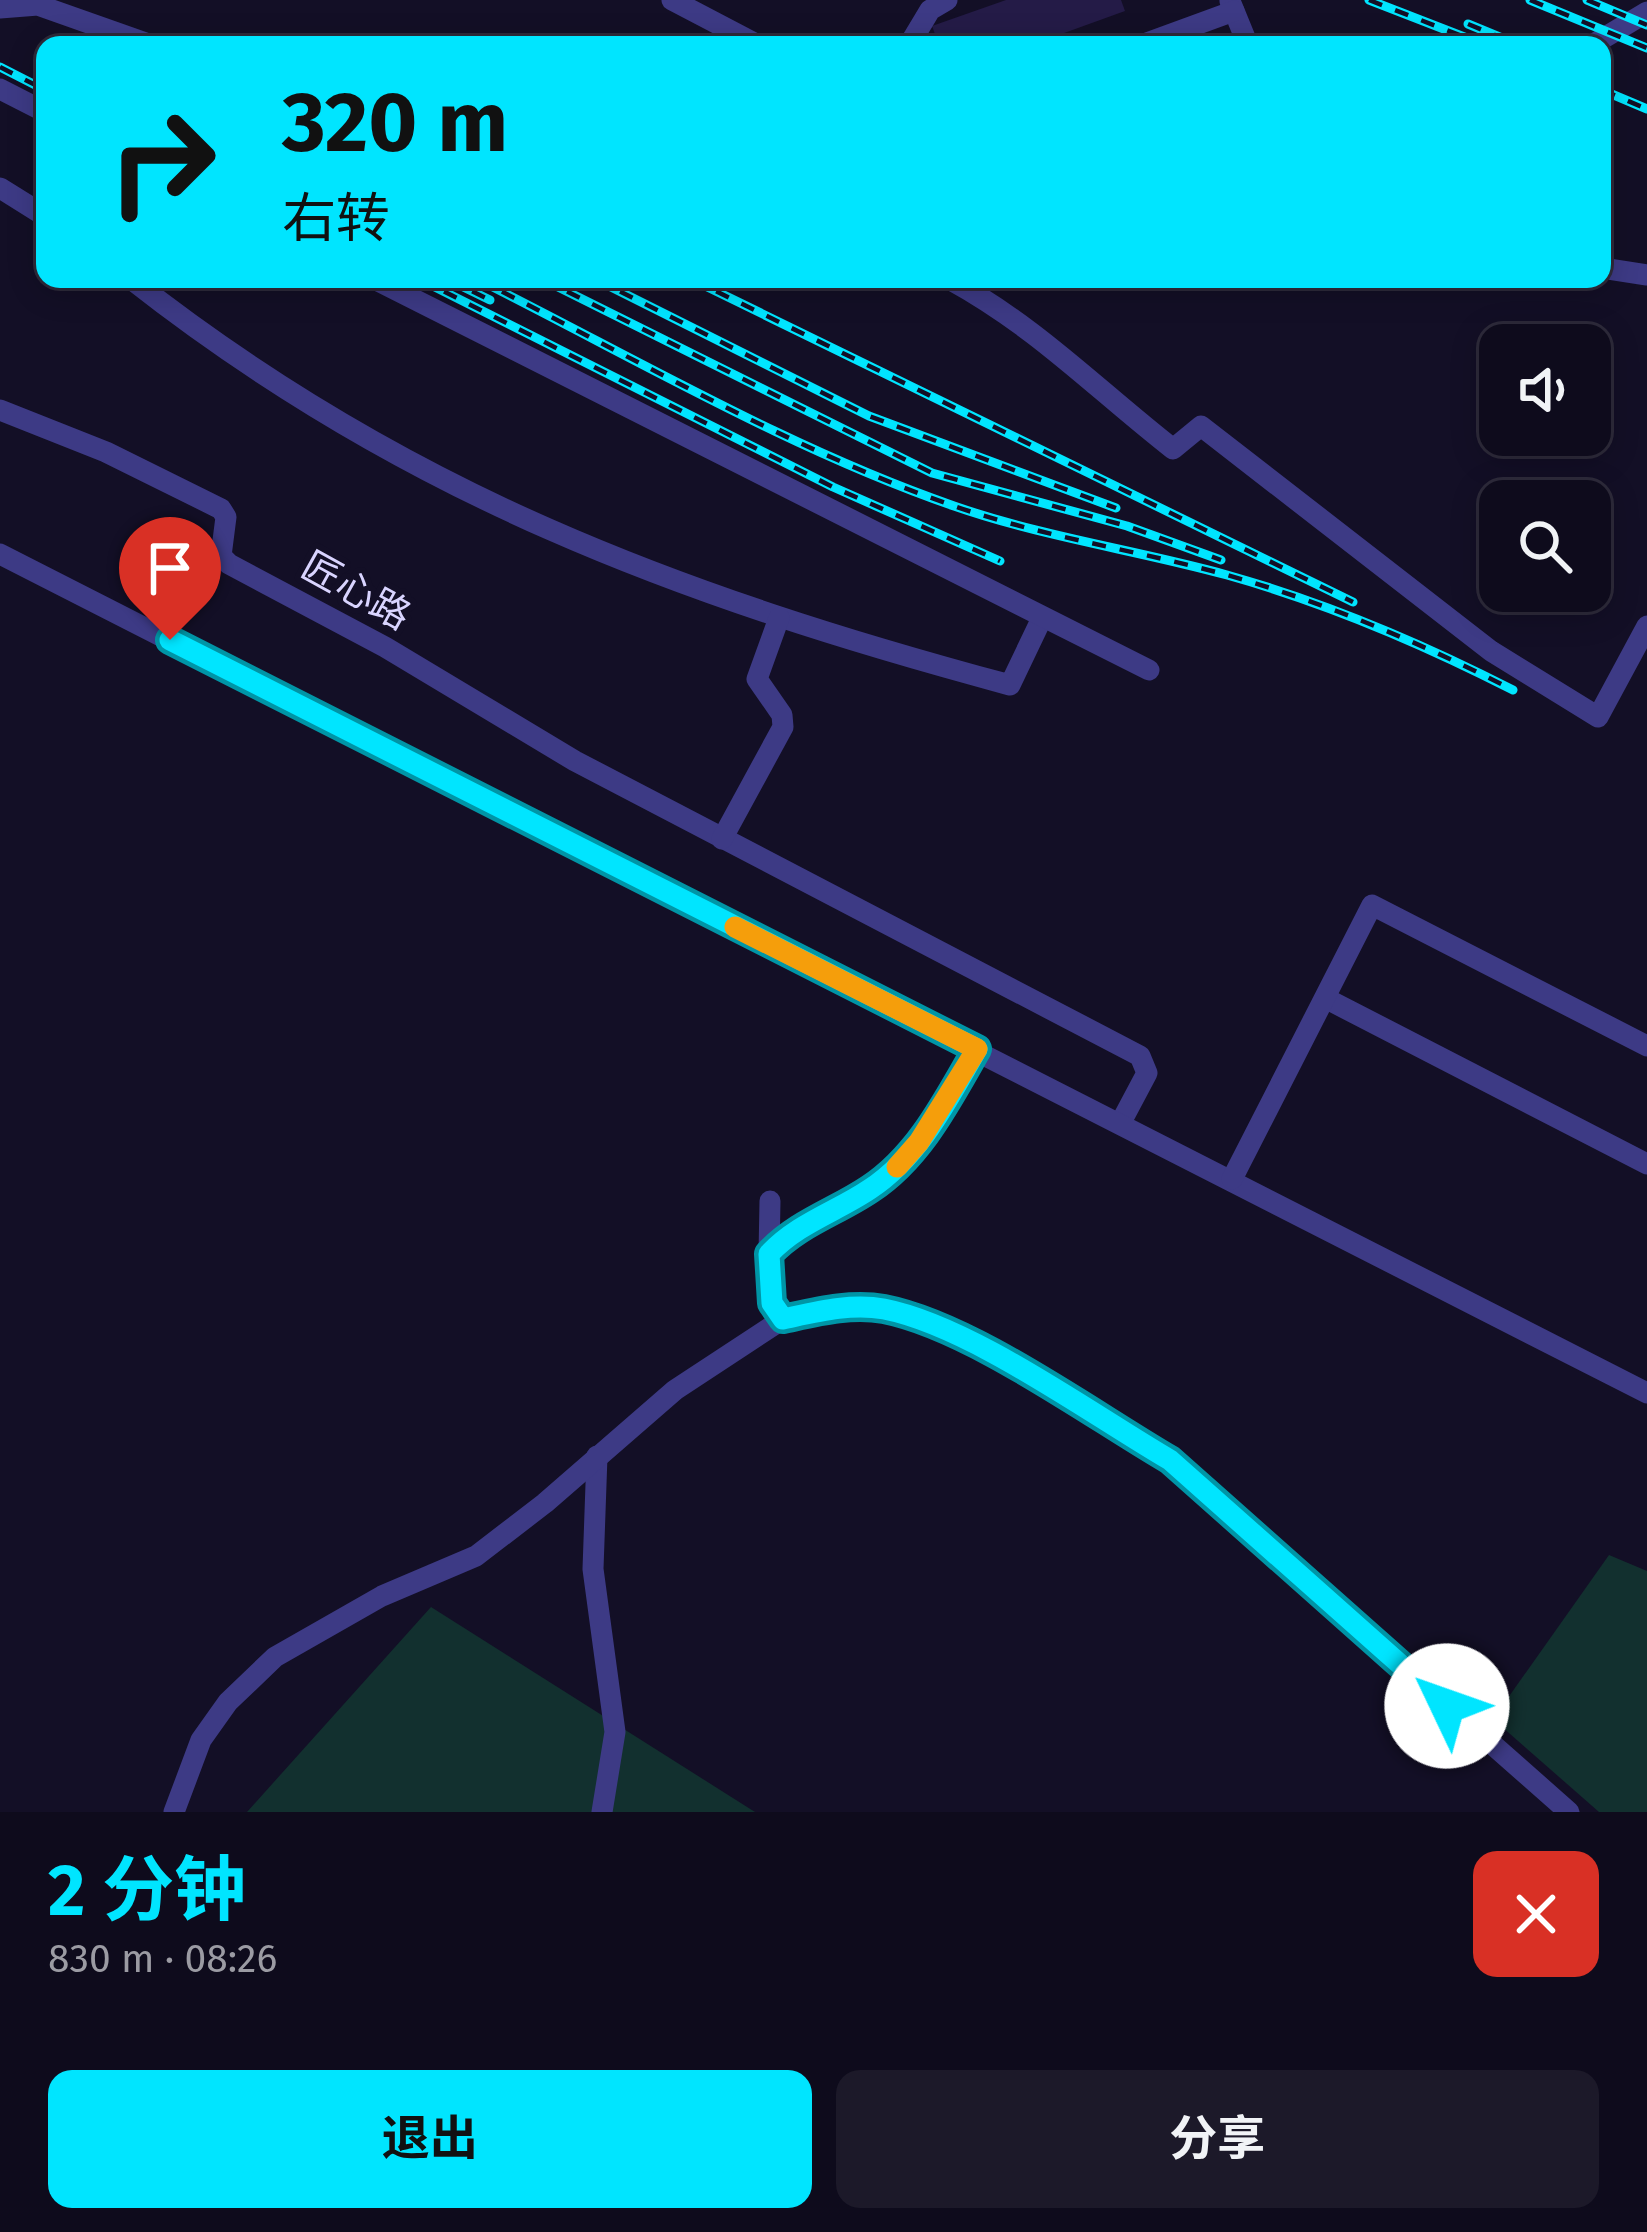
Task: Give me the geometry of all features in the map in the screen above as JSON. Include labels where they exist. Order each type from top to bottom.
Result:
[{"type":"street","points":[[672,0],[741,36]]},
{"type":"street","points":[[914,36],[930,10],[946,0]]},
{"type":"street","points":[[0,3],[38,5],[126,36]]},
{"type":"street","points":[[1161,36],[1232,5],[1244,36]]},
{"type":"street","points":[[1607,36],[1647,12]]},
{"type":"street","points":[[0,89],[36,107]]},
{"type":"street","points":[[0,188],[36,210]]},
{"type":"street","points":[[1611,269],[1647,274]]},
{"type":"street","points":[[142,288],[277,387],[472,497],[560,538],[779,618],[1010,685],[1042,618]]},
{"type":"street","points":[[392,288],[1149,670]]},
{"type":"street","points":[[964,288],[1042,335],[1051,352],[1108,390],[1173,448],[1201,426],[1491,651],[1598,717],[1647,626]]},
{"type":"street","name":"匠心路","points":[[0,410],[106,452],[221,509],[226,529],[220,546],[230,564],[364,636],[575,761],[716,834]]},
{"type":"street","points":[[0,554],[1647,1393]]},
{"type":"street","points":[[779,618],[757,679],[782,715],[783,727],[716,834],[1140,1056],[1147,1073],[1116,1120]]},
{"type":"street","points":[[1232,1179],[1372,905],[1647,1046]]},
{"type":"street","points":[[1325,998],[1647,1164]]},
{"type":"street","points":[[769,1254],[788,1234],[870,1189],[899,1166],[948,1100],[977,1049]]},
{"type":"street","points":[[770,1201],[772,1303],[783,1319]]},
{"type":"street","points":[[174,1812],[201,1740],[228,1702],[275,1657],[382,1596],[476,1556],[675,1390],[783,1319],[833,1308],[884,1309],[958,1336],[1170,1460],[1569,1812]]},
{"type":"street","points":[[597,1456],[593,1569],[615,1732],[602,1812]]},
{"type":"green space","points":[[1609,1555],[1647,1571],[1647,1812],[1599,1812],[1493,1719]]},
{"type":"green space","points":[[431,1607],[755,1812],[247,1812]]},
{"type":"building","points":[[1006,0],[1121,0],[1125,11],[1056,36],[936,36],[932,26]]},
{"type":"railway","points":[[1369,0],[1462,36]]},
{"type":"railway","points":[[1530,0],[1647,48]]},
{"type":"railway","points":[[1587,0],[1647,25]]},
{"type":"railway","points":[[1468,24],[1497,36]]},
{"type":"railway","points":[[0,67],[36,85]]},
{"type":"railway","points":[[1611,94],[1647,109]]},
{"type":"railway","points":[[437,288],[833,487],[1000,561]]},
{"type":"railway","points":[[465,288],[490,300]]},
{"type":"railway","points":[[494,288],[772,430],[893,483],[988,517],[1227,575],[1301,598],[1408,640],[1513,690]]},
{"type":"railway","points":[[560,288],[932,473],[1127,526],[1221,560]]},
{"type":"railway","points":[[613,288],[869,416],[1116,508]]},
{"type":"railway","points":[[709,288],[1353,602]]},
{"type":"slow traffic","points":[[735,927],[977,1049],[948,1100],[897,1167]]},
{"type":"route","points":[[170,640],[977,1049],[934,1121],[899,1166],[870,1189],[788,1234],[769,1254],[772,1303],[783,1319],[833,1308],[884,1309],[958,1336],[1135,1439],[1170,1460],[1447,1706]]}]
